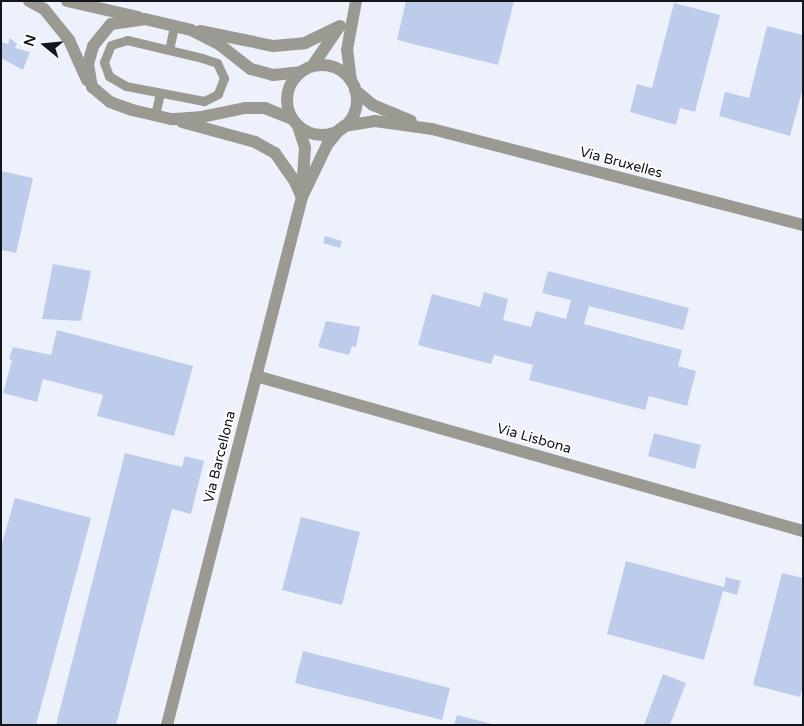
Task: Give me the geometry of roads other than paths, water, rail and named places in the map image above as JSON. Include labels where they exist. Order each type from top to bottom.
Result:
[{"type":"street","name":"Via Bruxelles","points":[[29,1],[44,9],[69,40],[79,65],[92,87],[110,102],[255,142],[275,153],[294,180],[302,197]]},
{"type":"street","points":[[67,1],[191,30],[218,33],[272,46],[305,43],[340,26]]},
{"type":"street","points":[[191,30],[220,45],[251,68],[273,75],[300,72],[313,66],[356,2]]},
{"type":"street","points":[[342,128],[355,110],[347,50],[356,2]]},
{"type":"street","points":[[92,87],[88,64],[93,46],[111,24],[145,19]]},
{"type":"street","name":"Via Bruxelles","points":[[313,66],[335,67],[373,105],[432,130]]},
{"type":"street","points":[[295,122],[286,99],[290,84],[300,72]]},
{"type":"street","name":"Via Bruxelles","points":[[171,119],[202,117],[245,108],[265,108],[295,122],[308,132],[318,134],[330,134],[342,128],[375,121],[432,130],[803,225]]},
{"type":"street","name":"Via Barcellona","points":[[167,725],[302,197],[305,148],[295,122]]},
{"type":"street","name":"Via Barcellona","points":[[302,197],[327,145],[342,128]]},
{"type":"street","name":"Via Lisbona","points":[[256,376],[803,531]]},
{"type":"lane","points":[[168,50],[174,26]]},
{"type":"lane","points":[[127,40],[217,64],[224,78],[218,94],[204,102],[160,94],[126,86],[110,76],[104,62],[111,45],[127,40]]},
{"type":"lane","points":[[155,115],[160,94]]}]
